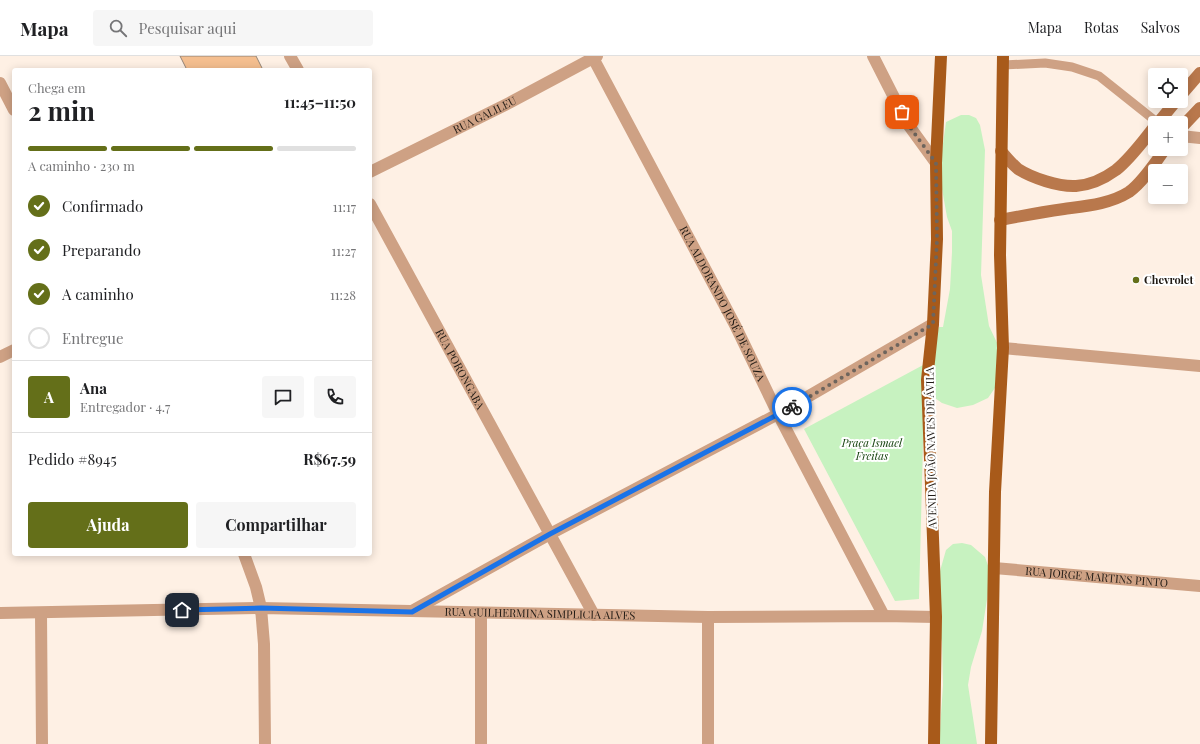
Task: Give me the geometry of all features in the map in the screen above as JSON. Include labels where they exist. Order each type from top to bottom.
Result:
[{"type":"main road","name":"AVENIDA JOÃO NAVES DE ÁVILA","points":[[934,744],[936,617],[927,380],[933,324],[937,239],[936,163],[941,56]]},
{"type":"main road","points":[[991,744],[995,492],[1003,348],[1000,301],[1000,220],[1003,60]]},
{"type":"main road","points":[[1188,87],[1200,72]]},
{"type":"main road","points":[[1164,116],[1170,108]]},
{"type":"main road","points":[[1188,121],[1200,108]]},
{"type":"main road","points":[[1001,151],[1017,168],[1027,174],[1052,183],[1076,186],[1097,181],[1117,169],[1126,161],[1148,134]]},
{"type":"main road","points":[[1000,220],[1086,206],[1120,197],[1131,191],[1160,156]]},
{"type":"street","points":[[290,56],[297,68]]},
{"type":"street","points":[[873,56],[907,123],[936,163]]},
{"type":"street","name":"RUA GALILEU","points":[[372,171],[509,103],[594,57]]},
{"type":"street","name":"RUA ALDORANDO JOSÉ DE SOUZA","points":[[594,57],[735,325],[778,414],[884,616]]},
{"type":"street","points":[[0,83],[12,106]]},
{"type":"street","points":[[1188,137],[1200,138]]},
{"type":"street","name":"RUA PORONGABA","points":[[372,208],[594,615]]},
{"type":"street","points":[[412,612],[550,534],[778,414],[933,324]]},
{"type":"street","points":[[1003,348],[1200,366]]},
{"type":"street","points":[[0,357],[12,351]]},
{"type":"street","points":[[245,556],[256,587],[261,608],[264,644],[264,744]]},
{"type":"street","name":"RUA JORGE MARTINS PINTO","points":[[994,568],[1200,586]]},
{"type":"street","name":"RUA GUILHERMINA SIMPLICIA ALVES","points":[[0,613],[261,608],[708,617],[936,617]]},
{"type":"street","points":[[41,613],[42,744]]},
{"type":"street","points":[[481,613],[481,744]]},
{"type":"street","points":[[708,617],[708,744]]},
{"type":"lane","points":[[1003,60],[1045,63],[1072,67],[1099,76],[1149,116]]},
{"type":"green space","points":[[961,115],[969,115],[976,118],[980,125],[985,150],[981,275],[989,326],[999,347],[997,385],[988,398],[973,405],[957,408],[942,403],[935,398],[929,383],[934,347],[939,327],[943,327],[950,289],[952,252],[952,231],[947,217],[942,189],[941,158],[946,122]]},
{"type":"green space","name":"Praça Ismael Freitas","points":[[925,364],[919,599],[895,601],[804,429]]},
{"type":"green space","points":[[962,543],[971,545],[985,557],[991,574],[982,631],[971,667],[968,685],[977,744],[939,744],[943,685],[942,642],[939,630],[940,571],[946,550],[953,544]]},
{"type":"building","points":[[180,56],[256,56],[262,68],[186,68]]},
{"type":"way so far","points":[[792,407],[933,324],[937,239],[936,163],[907,123],[902,112]]},
{"type":"place","name":"Chevrolet","points":[[1136,280]]},
{"type":"route","points":[[182,610],[261,608],[412,612],[550,534],[792,407]]}]
